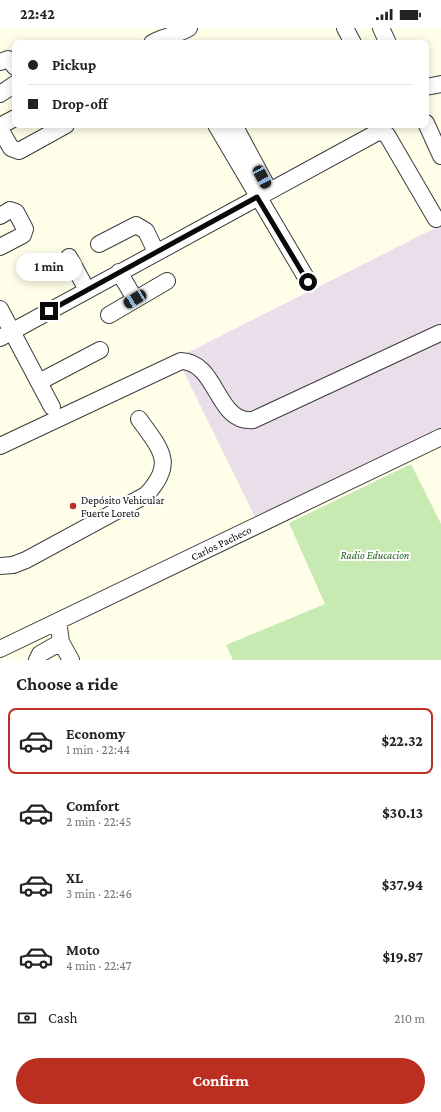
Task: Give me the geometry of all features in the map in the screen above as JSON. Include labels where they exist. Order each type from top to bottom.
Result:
[{"type":"street","points":[[162,37],[176,35],[189,28]]},
{"type":"street","points":[[345,28],[351,40]]},
{"type":"street","points":[[381,28],[387,40]]},
{"type":"street","points":[[0,62],[8,58],[12,63]]},
{"type":"street","points":[[429,86],[441,84]]},
{"type":"street","points":[[0,94],[12,86]]},
{"type":"street","points":[[0,126],[12,120]]},
{"type":"street","points":[[0,129],[11,148],[19,151],[61,128]]},
{"type":"street","points":[[218,128],[263,194]]},
{"type":"street","points":[[235,128],[263,194],[308,282]]},
{"type":"street","points":[[428,128],[441,156]]},
{"type":"street","points":[[6,334],[263,194],[381,132],[387,135],[436,219]]},
{"type":"street","points":[[0,216],[10,210],[16,212],[25,229],[23,235],[0,248]]},
{"type":"street","points":[[99,244],[136,225],[146,231],[156,252]]},
{"type":"street","points":[[69,257],[87,290]]},
{"type":"street","points":[[119,272],[135,299]]},
{"type":"street","points":[[109,315],[166,281]]},
{"type":"street","points":[[0,309],[6,334],[39,382],[52,407]]},
{"type":"street","points":[[0,446],[181,361],[196,365],[204,371],[224,404],[237,418],[244,421],[253,420],[440,333]]},
{"type":"street","points":[[39,382],[100,350]]},
{"type":"street","points":[[0,566],[13,565],[26,560],[146,495],[158,483],[163,470],[162,451],[139,419]]},
{"type":"street","name":"Carlos Pacheco","points":[[0,649],[441,438]]},
{"type":"street","points":[[58,621],[61,642],[71,660]]},
{"type":"street","points":[[37,660],[36,657],[40,654],[61,642]]},
{"type":"shaded area","points":[[441,225],[441,428],[255,517],[177,358]]},
{"type":"green space","name":"Radio Educacion","points":[[411,464],[441,524],[441,660],[233,660],[226,645],[325,604],[289,523]]},
{"type":"place","name":"Depósito Vehicular Fuerte Loreto","points":[[73,506]]},
{"type":"route","points":[[49,311],[257,197],[308,282]]}]
